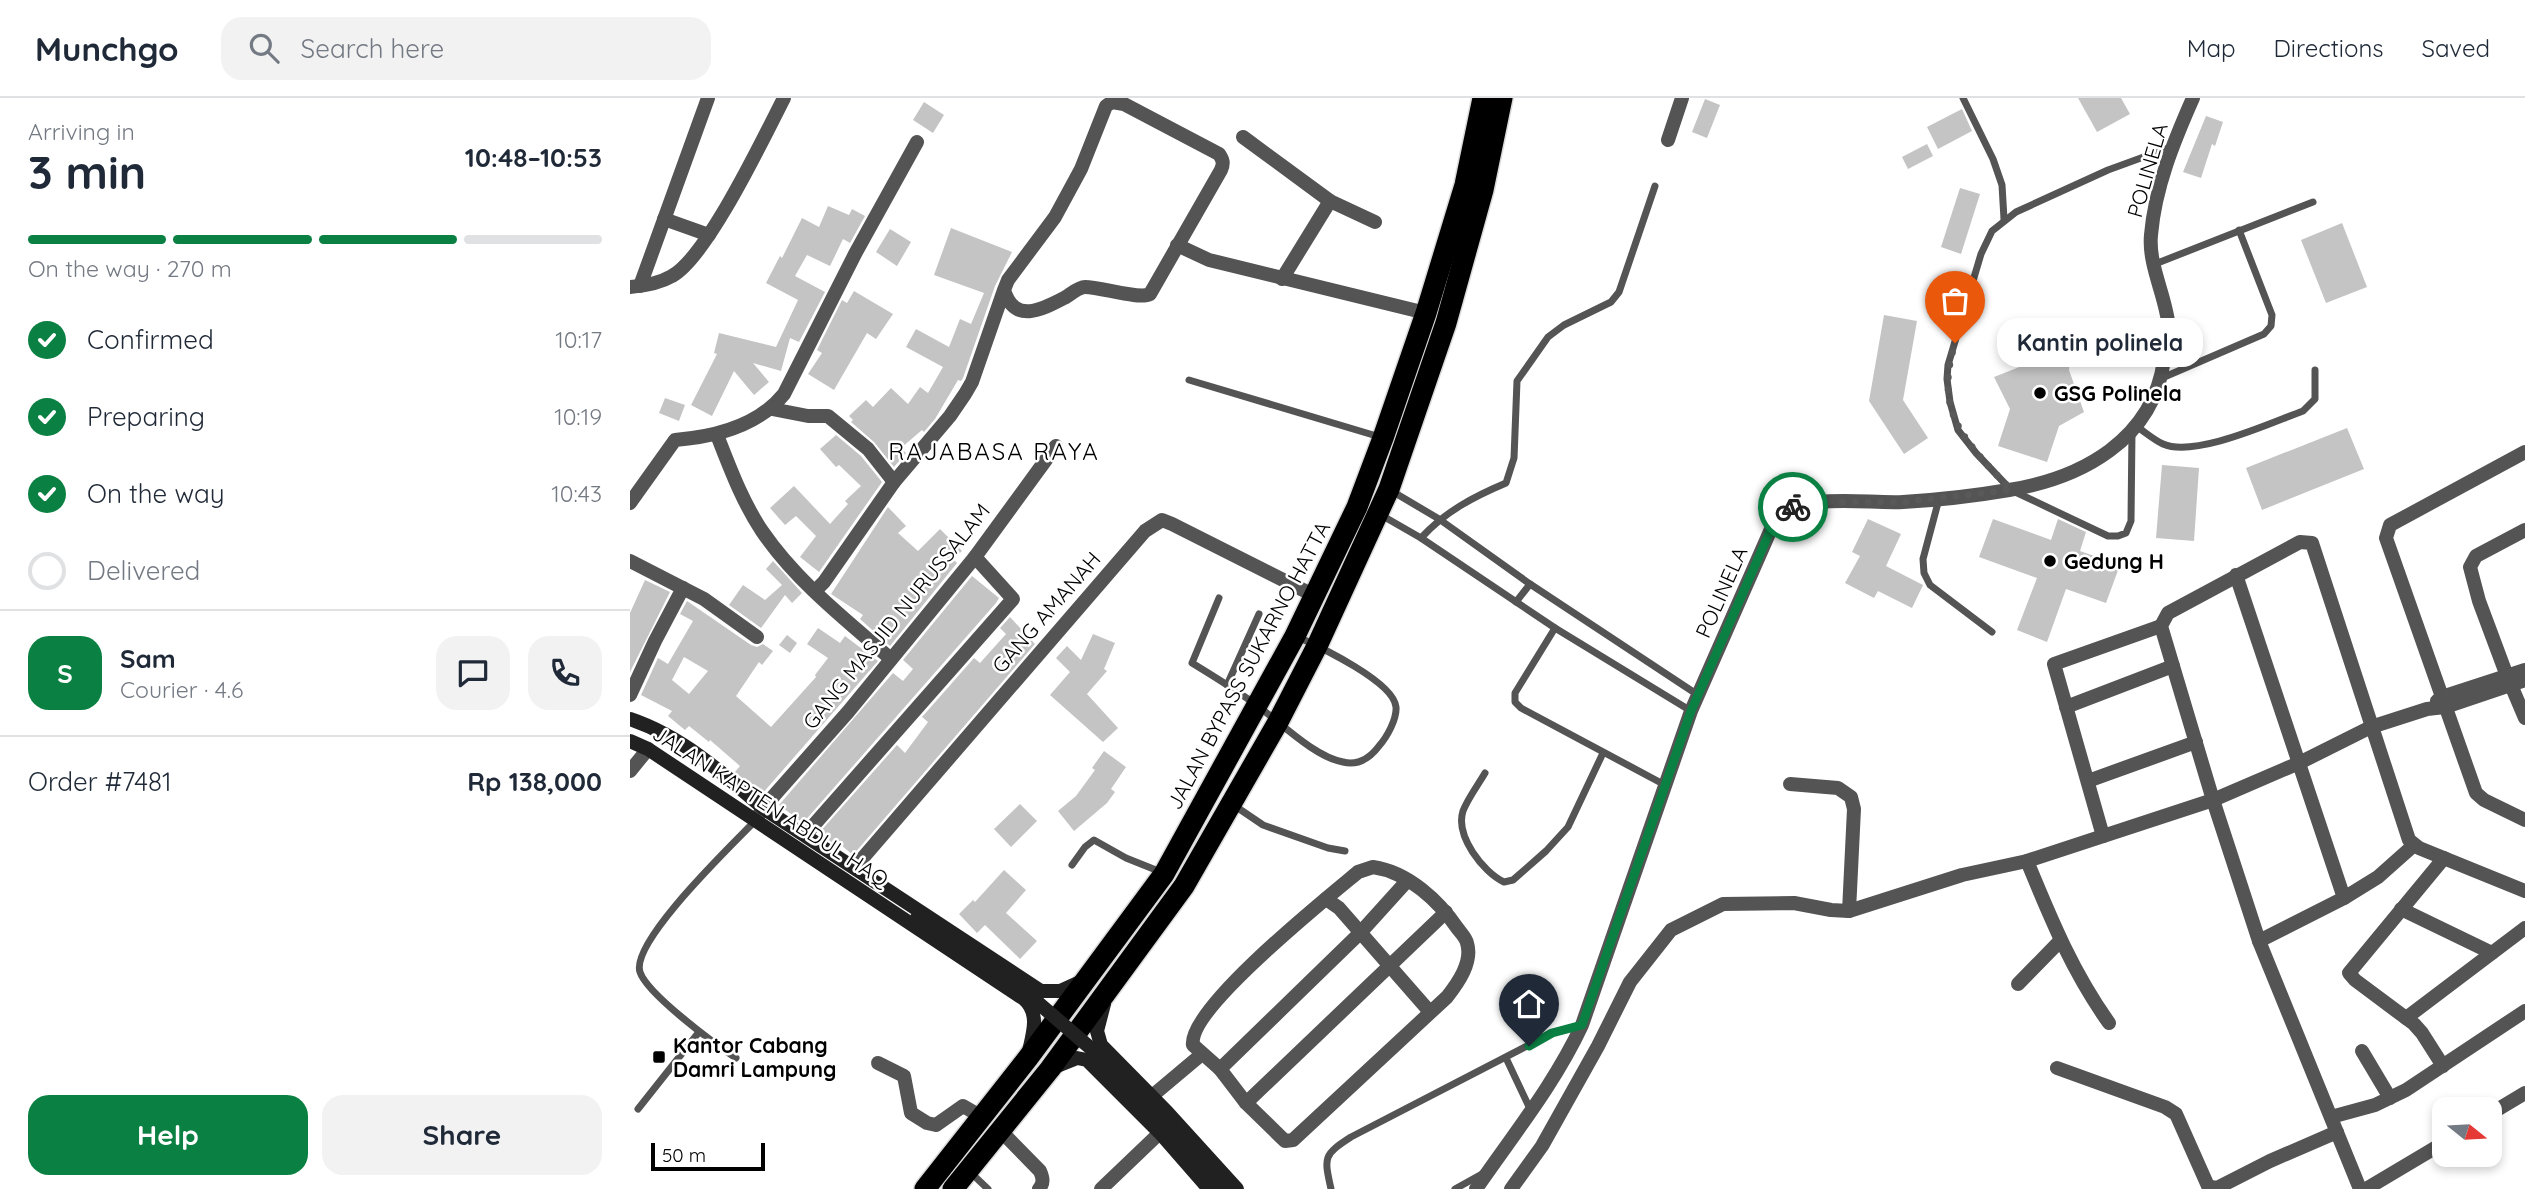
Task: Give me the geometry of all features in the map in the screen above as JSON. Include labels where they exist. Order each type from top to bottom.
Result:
[{"type":"highway","name":"JALAN BYPASS SUKARNO HATTA","points":[[926,1189],[1028,1058],[1164,874],[1259,706],[1295,636],[1357,507],[1383,438],[1426,313],[1465,185],[1483,98]]},
{"type":"highway","points":[[953,1189],[1050,1069],[1184,886],[1278,722],[1317,646],[1389,489],[1446,323],[1482,190],[1502,98]]},
{"type":"street","points":[[635,287],[664,219],[708,98]]},
{"type":"street","points":[[635,287],[672,276],[689,261],[709,235],[784,98]]},
{"type":"street","points":[[1668,140],[1682,98]]},
{"type":"street","name":"POLINELA","points":[[1476,1189],[1565,1062],[1582,1025],[1691,711],[1775,520],[1790,508],[1816,502],[1903,502],[2011,490],[2054,479],[2090,464],[2110,453],[2134,429],[2154,397],[2162,378],[2169,330],[2150,238],[2155,204],[2172,146],[2193,98]]},
{"type":"street","points":[[815,591],[894,482],[950,416],[972,382],[1004,290],[1014,271],[1055,217],[1081,169],[1106,106],[1119,102],[1131,107],[1222,158],[1221,170],[1150,295],[1145,297],[1083,287],[1034,311],[1024,312],[1015,309],[1008,302],[1004,290]]},
{"type":"street","points":[[1243,137],[1329,201],[1375,222]]},
{"type":"street","points":[[630,503],[675,440],[717,435],[772,409],[787,387],[855,254],[918,142]]},
{"type":"street","points":[[1282,279],[1329,201]]},
{"type":"street","points":[[664,219],[709,235]]},
{"type":"street","points":[[1177,245],[1209,260],[1426,313]]},
{"type":"street","points":[[772,409],[808,416],[828,416],[868,449],[894,482]]},
{"type":"street","points":[[717,435],[740,494],[763,532],[815,591],[891,659]]},
{"type":"street","name":"GANG MASJID NURUSSALAM","points":[[759,815],[848,712],[975,557],[1056,446]]},
{"type":"street","points":[[2525,452],[2390,525],[2386,538],[2476,793],[2484,800],[2525,820]]},
{"type":"street","name":"GANG AMANAH","points":[[855,867],[1044,646],[1145,531],[1156,523],[1162,520],[1171,524],[1315,596]]},
{"type":"street","points":[[2525,530],[2476,556],[2470,567],[2479,601],[2514,681],[2525,718]]},
{"type":"street","points":[[2103,836],[2054,664],[2161,626],[2168,613],[2236,575],[2300,542],[2312,543],[2406,832],[2414,845],[2525,891]]},
{"type":"street","points":[[805,835],[1013,599],[975,557]]},
{"type":"street","points":[[630,561],[704,599],[757,637]]},
{"type":"street","points":[[2236,575],[2344,898]]},
{"type":"street","points":[[630,695],[683,588]]},
{"type":"street","points":[[2161,626],[2259,941],[2360,1189]]},
{"type":"street","points":[[2066,707],[2173,666]]},
{"type":"street","points":[[1511,1189],[1542,1146],[1630,982],[1671,930],[1723,904],[1794,903],[1849,911],[1962,875],[2027,861],[2213,800],[2299,763],[2371,727],[2514,681],[2525,670]]},
{"type":"street","name":"JALAN KAPTEN ABDUL HAQ","points":[[630,719],[649,725],[673,738],[723,773],[759,815],[805,835],[1041,991],[1060,991],[1089,976]]},
{"type":"street","name":"JALAN KAPTEN ABDUL HAQ","points":[[630,741],[759,815],[888,908],[1017,994],[1034,1012],[1034,1029],[1028,1058]]},
{"type":"street","points":[[2088,781],[2196,742]]},
{"type":"street","points":[[630,771],[648,749]]},
{"type":"street","points":[[1790,784],[1838,788],[1851,797],[1854,809],[1849,911]]},
{"type":"street","points":[[2259,941],[2344,898],[2378,877],[2414,845]]},
{"type":"street","points":[[2443,1066],[2422,1033],[2349,973],[2444,858]]},
{"type":"street","points":[[2027,861],[2060,941],[2085,989],[2109,1023]]},
{"type":"street","points":[[1373,867],[1387,869],[1407,881],[1423,891],[1446,912],[1468,942],[1468,956],[1458,983],[1447,997],[1293,1140],[1281,1139],[1246,1103],[1220,1069],[1193,1045],[1194,1031],[1214,1003],[1248,968],[1358,872],[1373,867]]},
{"type":"street","points":[[1220,1069],[1360,933],[1407,881]]},
{"type":"street","name":"JALAN KAPTEN ABDUL HAQ","points":[[896,894],[903,909]]},
{"type":"street","points":[[1326,899],[1339,908],[1430,1012]]},
{"type":"street","name":"JALAN KAPTEN ABDUL HAQ","points":[[888,908],[903,909],[1021,988],[1117,1071],[1224,1189]]},
{"type":"street","points":[[2401,909],[2492,953]]},
{"type":"street","points":[[1246,1103],[1446,912]]},
{"type":"street","points":[[2406,1018],[2525,928]]},
{"type":"street","points":[[2018,984],[2060,941]]},
{"type":"street","points":[[1017,994],[1024,995],[1028,991],[1029,984],[1026,981]]},
{"type":"street","points":[[1108,990],[1097,1031],[1101,1045],[1175,1120],[1237,1189]]},
{"type":"street","points":[[2331,1118],[2390,1098],[2525,1012]]},
{"type":"street","points":[[2362,1051],[2390,1098]]},
{"type":"street","points":[[1095,1067],[1092,1059],[1096,1052],[1108,1052]]},
{"type":"street","points":[[1152,1097],[1202,1054]]},
{"type":"street","points":[[1050,1069],[1077,1058],[1087,1060],[1160,1133],[1209,1189]]},
{"type":"street","points":[[878,1063],[904,1076],[911,1112],[927,1124],[936,1125],[963,1106],[982,1117]]},
{"type":"street","points":[[2057,1068],[2165,1107],[2176,1114],[2208,1186],[2212,1188],[2337,1132]]},
{"type":"street","points":[[2502,1107],[2525,1093]]},
{"type":"street","points":[[1101,1189],[1175,1120]]},
{"type":"street","points":[[1000,1130],[1040,1171],[1043,1178],[1039,1189]]},
{"type":"street","points":[[2366,1189],[2432,1150]]},
{"type":"lane","points":[[1963,98],[1993,159],[2002,185],[2004,219]]},
{"type":"lane","points":[[2172,146],[2108,170],[2004,219],[1992,231],[1981,254],[1948,365],[1950,402],[1958,430],[2011,490],[2108,536],[2122,535],[2129,529],[2131,521],[2134,429],[2164,445],[2201,447],[2303,411],[2315,399],[2315,370]]},
{"type":"lane","points":[[1422,538],[1439,519],[1471,498],[1506,483],[1514,458],[1517,381],[1548,337],[1564,325],[1611,302],[1619,292],[1655,186]]},
{"type":"lane","points":[[2155,264],[2313,202]]},
{"type":"lane","points":[[2162,378],[2264,334],[2271,326],[2272,315],[2239,230]]},
{"type":"lane","points":[[1189,380],[1383,438]]},
{"type":"lane","points":[[1389,489],[1439,519],[1530,584],[1698,695]]},
{"type":"lane","points":[[1940,498],[1923,559],[1924,573],[1930,585],[1992,632]]},
{"type":"lane","points":[[1379,513],[1422,538],[1555,628],[1691,711]]},
{"type":"lane","points":[[1516,603],[1530,584]]},
{"type":"lane","points":[[1219,598],[1192,663],[1259,706],[1306,744],[1342,762],[1363,761],[1372,755],[1387,734],[1396,709],[1390,693],[1345,659],[1295,636]]},
{"type":"lane","points":[[1227,685],[1259,614]]},
{"type":"lane","points":[[1555,628],[1515,693],[1515,702],[1521,708],[1665,785]]},
{"type":"lane","points":[[1485,773],[1463,811],[1461,824],[1478,859],[1497,879],[1504,882],[1513,880],[1568,827],[1603,752]]},
{"type":"lane","points":[[1231,804],[1263,825],[1328,848],[1345,851]]},
{"type":"lane","points":[[736,1058],[699,1032],[652,989],[640,972],[639,961],[649,938],[670,911],[759,815]]},
{"type":"lane","points":[[1072,865],[1085,847],[1094,840],[1126,858],[1164,874]]},
{"type":"lane","points":[[1331,1189],[1325,1162],[1328,1152],[1351,1137],[1552,1033],[1582,1025]]},
{"type":"lane","points":[[638,1109],[699,1032]]},
{"type":"lane","points":[[1506,1058],[1532,1112]]},
{"type":"lane","points":[[968,1171],[988,1189]]},
{"type":"lane","points":[[1455,1189],[1488,1171]]},
{"type":"building","points":[[2078,98],[2121,98],[2130,114],[2097,132]]},
{"type":"building","points":[[1705,99],[1720,105],[1707,138],[1692,132]]},
{"type":"building","points":[[924,102],[944,115],[933,133],[913,120]]},
{"type":"building","points":[[1962,109],[1972,131],[1938,149],[1927,127]]},
{"type":"building","points":[[2206,116],[2223,122],[2215,146],[2212,144],[2201,178],[2183,172]]},
{"type":"building","points":[[1927,144],[1933,156],[1908,169],[1902,157]]},
{"type":"building","points":[[1960,188],[1980,194],[1961,254],[1941,247]]},
{"type":"building","points":[[828,206],[849,215],[852,209],[865,216],[850,243],[843,239],[830,266],[807,255],[795,276],[825,292],[799,342],[790,338],[781,371],[753,363],[769,382],[754,395],[734,371],[712,416],[691,405],[717,354],[714,353],[719,333],[776,347],[798,300],[766,283],[802,218],[819,227]]},
{"type":"building","points":[[2342,223],[2367,287],[2326,303],[2301,240]]},
{"type":"building","points":[[951,228],[1012,252],[995,286],[963,378],[958,380],[924,432],[922,430],[901,448],[906,453],[894,467],[874,442],[851,422],[853,420],[849,416],[866,400],[873,407],[891,388],[908,404],[920,387],[928,393],[943,367],[906,347],[916,329],[949,347],[960,319],[971,324],[984,293],[934,275]]},
{"type":"building","points":[[890,229],[911,242],[897,266],[876,252]]},
{"type":"building","points":[[854,291],[893,314],[876,339],[867,333],[834,390],[808,374],[822,353],[817,350],[842,300],[847,303]]},
{"type":"building","points":[[1884,315],[1917,321],[1903,400],[1928,438],[1904,454],[1869,401]]},
{"type":"building","name":"GSG Polinela","points":[[2046,342],[2071,351],[2069,370],[2084,412],[2059,426],[2047,462],[1998,446],[2010,409],[1994,377],[2040,359]]},
{"type":"building","points":[[665,398],[685,405],[679,421],[659,413]]},
{"type":"building","points":[[2347,428],[2364,469],[2262,510],[2246,468]]},
{"type":"building","points":[[836,435],[861,456],[882,482],[819,572],[800,557],[816,536],[796,516],[785,525],[770,508],[794,486],[830,524],[848,504],[845,501],[861,486],[839,465],[836,467],[820,449]]},
{"type":"building","points":[[2162,465],[2199,468],[2194,541],[2156,538]]},
{"type":"building","points":[[888,507],[906,526],[898,533],[918,551],[940,529],[962,551],[953,559],[957,563],[890,646],[860,619],[863,615],[831,594]]},
{"type":"building","points":[[1868,519],[1901,534],[1886,566],[1923,585],[1912,608],[1878,591],[1874,598],[1845,583],[1860,556],[1852,552]]},
{"type":"building","name":"Gedung H","points":[[1993,519],[2051,540],[2058,519],[2086,532],[2080,551],[2120,565],[2106,603],[2066,589],[2047,642],[2017,630],[2037,578],[1979,557]]},
{"type":"building","points":[[773,561],[802,593],[792,603],[785,595],[761,628],[729,605],[743,585],[765,600],[782,585],[766,569]]},
{"type":"building","points":[[972,576],[999,598],[996,603],[803,823],[779,805],[893,673],[903,681],[913,669],[903,660]]},
{"type":"building","points":[[645,580],[670,592],[630,672],[630,613]]},
{"type":"building","points":[[687,601],[751,645],[757,647],[763,644],[773,651],[762,665],[759,662],[736,696],[771,727],[816,677],[828,658],[807,644],[818,628],[840,643],[845,636],[878,661],[762,794],[735,772],[740,766],[710,740],[709,742],[689,726],[685,730],[668,716],[672,711],[641,695],[658,658],[668,664],[693,621],[680,614]],"holes":[[[684,657],[708,671],[689,694],[672,680]]]},
{"type":"building","points":[[1010,617],[1035,644],[853,855],[835,840],[833,843],[819,833],[897,745],[905,753],[928,722],[922,717],[974,658],[980,663],[1006,634],[1000,628]]},
{"type":"building","points":[[1093,634],[1115,643],[1104,669],[1107,671],[1087,694],[1118,728],[1103,742],[1050,695],[1070,672],[1056,658],[1067,646],[1081,660]]},
{"type":"building","points":[[787,635],[797,643],[790,653],[779,645]]},
{"type":"building","points":[[1104,751],[1126,767],[1111,789],[1115,792],[1107,803],[1074,831],[1058,811],[1076,796],[1095,770],[1092,768]]},
{"type":"building","points":[[1020,804],[1037,821],[1011,847],[994,829]]},
{"type":"building","points":[[1004,870],[1026,890],[1006,913],[1037,941],[1020,959],[985,925],[977,933],[959,914],[973,900],[975,902]]},
{"type":"way so far","points":[[1793,507],[1816,502],[1903,502],[2011,490],[1958,430],[1947,379],[1955,343]]},
{"type":"place","name":"Kantin polinela","points":[[1955,343]]},
{"type":"place","name":"GSG Polinela","points":[[2040,393]]},
{"type":"place","name":"Gedung H","points":[[2050,561]]},
{"type":"place","name":"Kantor Cabang Damri Lampung","points":[[659,1057]]},
{"type":"district","name":"RAJABASA RAYA","points":[[994,451]]},
{"type":"route","points":[[1529,1046],[1552,1033],[1582,1025],[1691,711],[1775,520],[1793,507]]}]
